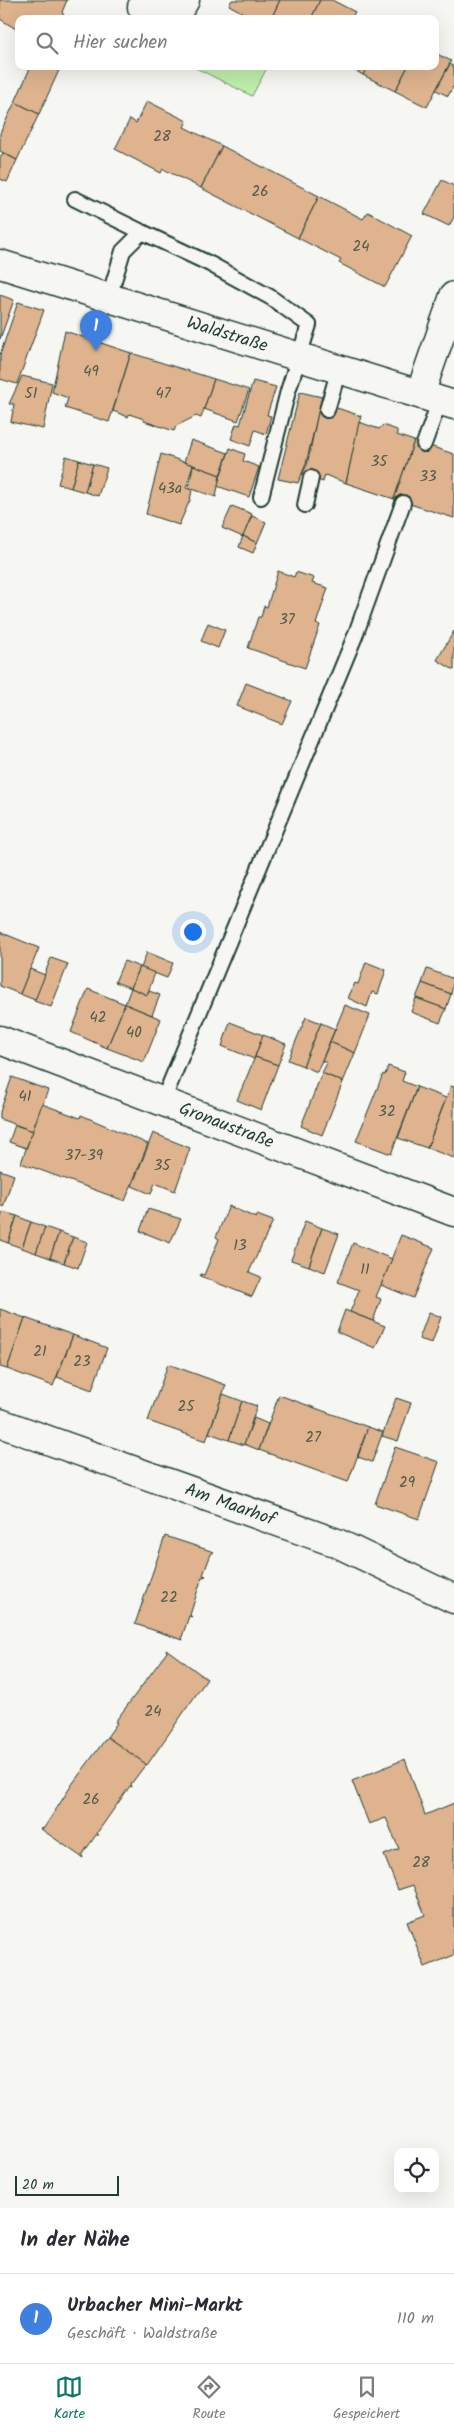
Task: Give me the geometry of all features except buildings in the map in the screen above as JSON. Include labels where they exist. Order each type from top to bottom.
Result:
[{"type":"street","points":[[142,4],[182,5],[185,0]]},
{"type":"street","name":"Waldstraße","points":[[0,264],[438,400]]},
{"type":"street","points":[[438,400],[454,296]]},
{"type":"street","name":"Gronaustraße","points":[[0,1040],[162,1103],[454,1212]]},
{"type":"street","name":"Am Maarhof","points":[[0,1423],[338,1543],[454,1599]]},
{"type":"lane","points":[[75,199],[210,264],[270,297],[309,325],[261,497]]},
{"type":"lane","points":[[109,297],[123,251],[142,232]]},
{"type":"lane","points":[[327,410],[339,369]]},
{"type":"lane","points":[[424,444],[438,400]]},
{"type":"lane","points":[[305,505],[311,478]]},
{"type":"lane","points":[[162,1103],[355,636],[403,502]]},
{"type":"green space","points":[[200,70],[266,70],[252,96]]},
{"type":"place","name":"Urbacher Mini-Markt","points":[[96,351]]}]
